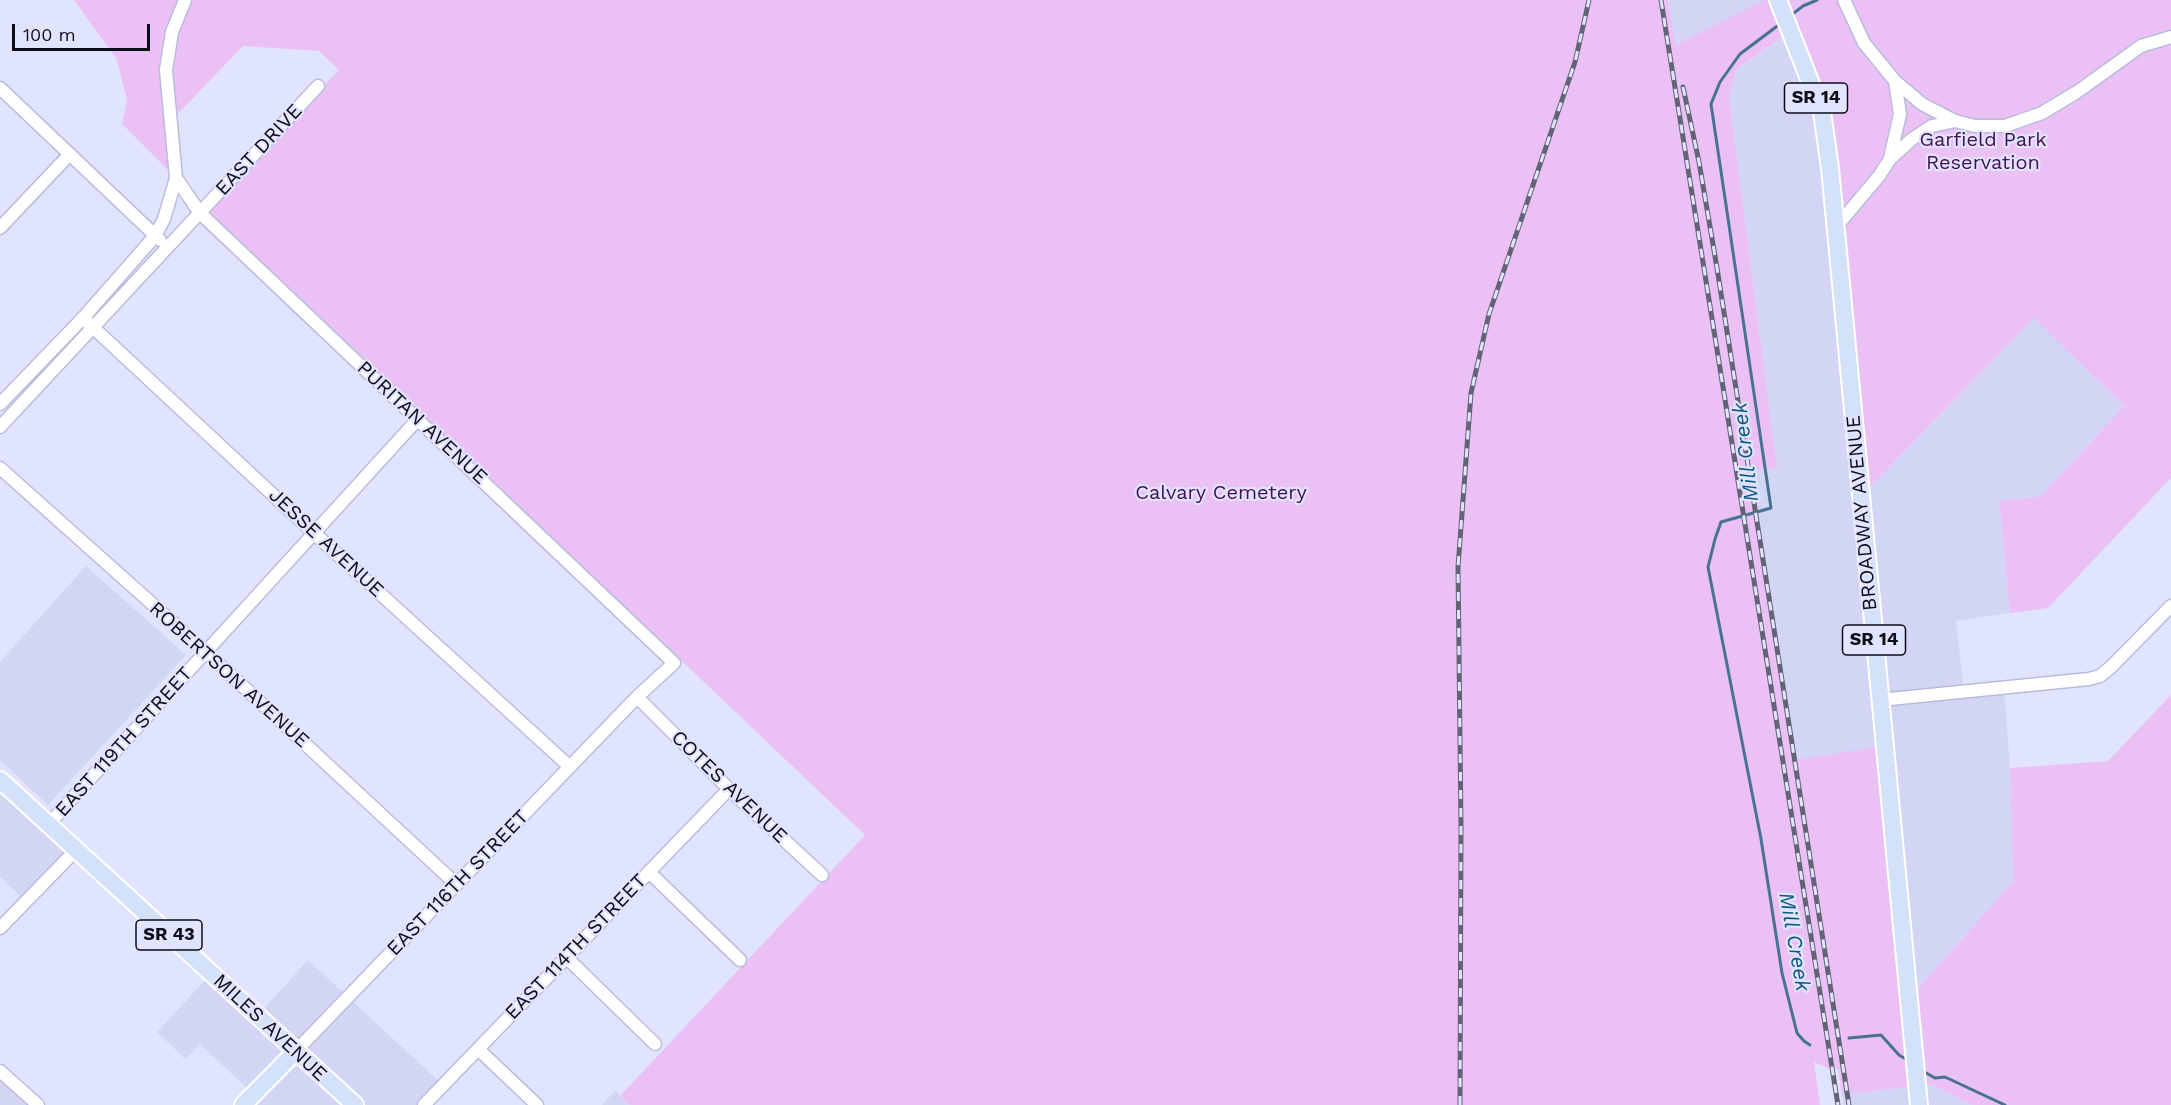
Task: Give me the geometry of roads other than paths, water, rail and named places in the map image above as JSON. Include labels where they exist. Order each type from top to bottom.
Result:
[{"type":"main road","name":"BROADWAY AVENUE","points":[[1780,5],[1822,112],[1830,168],[1919,1105]]},
{"type":"main road","name":"MILES AVENUE","points":[[0,780],[355,1105]]},
{"type":"main road","name":"EAST 116TH STREET","points":[[243,1105],[295,1052]]},
{"type":"street","points":[[0,404],[83,318],[156,236],[164,219],[176,178],[166,70],[172,32],[185,0]]},
{"type":"street","points":[[1844,0],[1864,43],[1895,81],[1922,104],[1954,121],[1975,126],[2005,126],[2042,113],[2077,92],[2141,46],[2171,37]]},
{"type":"street","points":[[1890,159],[1900,114],[1895,81]]},
{"type":"street","name":"EAST DRIVE","points":[[0,427],[318,86]]},
{"type":"street","points":[[0,88],[168,248]]},
{"type":"street","points":[[1836,227],[1872,185],[1890,159],[1912,139],[1932,126],[1954,121]]},
{"type":"street","points":[[0,228],[70,154]]},
{"type":"street","name":"PURITAN AVENUE","points":[[176,178],[200,213],[674,663]]},
{"type":"street","name":"JESSE AVENUE","points":[[83,318],[570,767]]},
{"type":"street","name":"EAST 119TH STREET","points":[[48,825],[418,419]]},
{"type":"street","name":"ROBERTSON AVENUE","points":[[0,468],[206,652],[456,884]]},
{"type":"street","points":[[1880,700],[2100,676],[2171,606]]},
{"type":"street","name":"EAST 116TH STREET","points":[[295,1052],[637,697],[674,663]]},
{"type":"street","name":"COTES AVENUE","points":[[637,697],[729,789],[822,875]]},
{"type":"street","name":"EAST 114TH STREET","points":[[424,1105],[729,789]]},
{"type":"street","name":"EAST 119TH STREET","points":[[0,928],[76,850]]},
{"type":"street","points":[[649,872],[740,960]]},
{"type":"street","points":[[566,957],[655,1044]]},
{"type":"street","points":[[478,1048],[537,1105]]},
{"type":"street","points":[[0,1071],[38,1105]]},
{"type":"waterway","name":"Mill Creek","points":[[1790,16],[1803,6],[1817,0]]},
{"type":"waterway","name":"Mill Creek","points":[[1780,24],[1740,54],[1720,82],[1711,104],[1771,508],[1721,522],[1708,567],[1761,839],[1782,973],[1797,1033],[1810,1045]]},
{"type":"waterway","name":"Mill Creek","points":[[1849,1038],[1881,1035],[1899,1055],[1909,1061]]},
{"type":"waterway","name":"Mill Creek","points":[[1921,1070],[1935,1078],[1945,1077],[2005,1105]]},
{"type":"railway","points":[[1460,1105],[1461,826],[1458,567],[1471,393],[1489,314],[1575,62],[1589,0]]},
{"type":"railway","points":[[1661,0],[1838,1105]]},
{"type":"railway","points":[[1683,87],[1699,162],[1717,268],[1849,1105]]},
{"type":"park label","name":"Garfield Park Reservation","points":[[1983,152]]},
{"type":"park label","name":"Calvary Cemetery","points":[[1221,493]]}]
